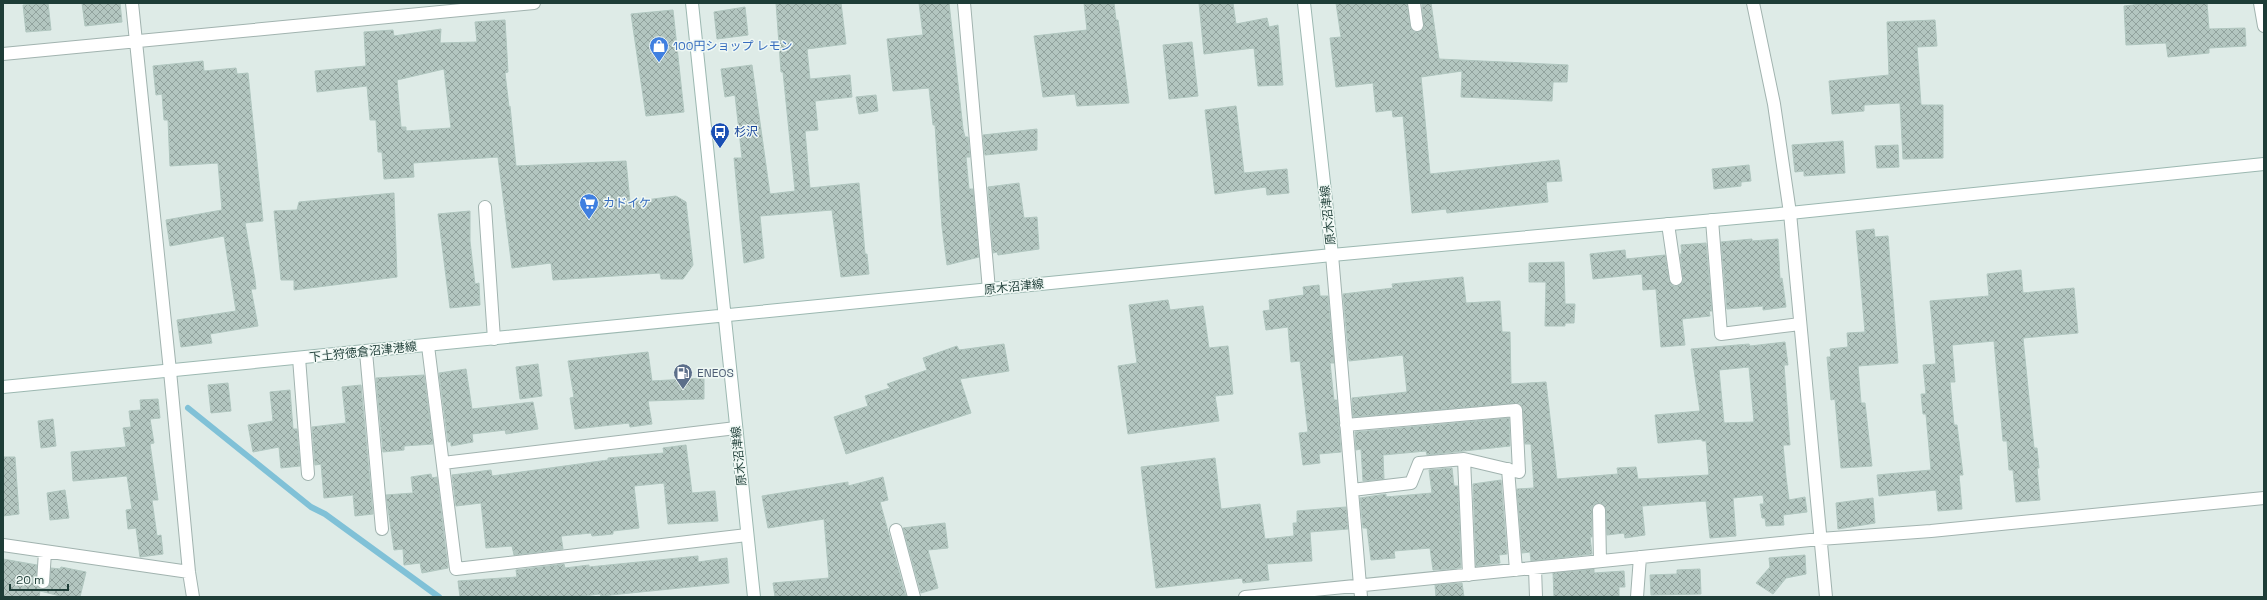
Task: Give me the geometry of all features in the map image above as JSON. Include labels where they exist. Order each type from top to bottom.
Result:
[{"type":"street","points":[[132,3],[189,572],[193,597]]},
{"type":"street","points":[[3,54],[534,3]]},
{"type":"street","points":[[692,3],[724,317]]},
{"type":"street","points":[[964,3],[989,290]]},
{"type":"street","name":"原木沼津線","points":[[754,597],[724,317],[1332,255],[1304,3]]},
{"type":"street","points":[[1414,3],[1417,25]]},
{"type":"street","points":[[1753,3],[1774,104],[1790,213],[1826,597]]},
{"type":"street","points":[[2260,3],[2264,26]]},
{"type":"street","points":[[1360,591],[1332,255],[1790,213],[2264,164]]},
{"type":"street","points":[[485,207],[494,339]]},
{"type":"street","points":[[1712,220],[1721,334],[1800,324]]},
{"type":"street","points":[[1668,224],[1676,279]]},
{"type":"street","name":"下土狩徳倉沼津港線","points":[[3,387],[724,317]]},
{"type":"street","points":[[428,346],[456,569],[747,534]]},
{"type":"street","points":[[366,352],[382,529]]},
{"type":"street","points":[[299,358],[308,474]]},
{"type":"street","points":[[1346,425],[1516,410],[1519,472],[1464,459],[1419,463],[1411,483],[1352,490]]},
{"type":"street","points":[[443,463],[736,428]]},
{"type":"street","points":[[1464,459],[1469,575]]},
{"type":"street","points":[[1508,469],[1516,570]]},
{"type":"street","points":[[1245,597],[1360,591],[1469,575],[1600,561],[1820,539],[1931,531],[2264,498]]},
{"type":"street","points":[[1599,510],[1600,561]]},
{"type":"street","points":[[896,530],[914,597]]},
{"type":"street","points":[[3,545],[189,572]]},
{"type":"street","points":[[43,582],[45,552]]},
{"type":"street","points":[[1637,597],[1640,557]]},
{"type":"street","points":[[1535,568],[1536,597]]},
{"type":"building","points":[[48,3],[51,30],[26,32],[23,5]]},
{"type":"building","points":[[82,3],[120,3],[122,22],[85,26]]},
{"type":"building","points":[[776,3],[841,3],[846,44],[807,49],[810,79],[850,75],[852,97],[815,101],[818,130],[805,131],[810,188],[859,183],[865,254],[867,254],[869,274],[841,277],[832,210],[760,216],[764,258],[744,263],[734,158],[742,158],[735,95],[725,97],[721,69],[752,65],[770,194],[795,191],[783,72],[781,72]]},
{"type":"building","points":[[919,3],[949,3],[963,129],[965,137],[968,137],[970,157],[966,157],[969,189],[973,189],[979,257],[947,265],[942,227],[935,125],[933,125],[929,88],[893,91],[887,39],[923,35]]},
{"type":"building","points":[[1084,3],[1114,3],[1116,20],[1118,20],[1129,103],[1077,106],[1075,94],[1043,97],[1034,36],[1087,30]]},
{"type":"building","points":[[1199,3],[1233,3],[1236,24],[1267,18],[1269,27],[1278,25],[1283,85],[1258,86],[1254,48],[1204,54]]},
{"type":"building","points":[[1336,3],[1407,3],[1410,26],[1414,32],[1418,32],[1424,27],[1422,3],[1431,3],[1439,59],[1568,65],[1567,82],[1553,82],[1552,101],[1461,97],[1462,71],[1421,77],[1430,174],[1559,160],[1562,181],[1546,182],[1548,202],[1447,213],[1446,209],[1412,213],[1403,116],[1393,117],[1392,110],[1376,112],[1373,83],[1336,87],[1330,38],[1341,37]]},
{"type":"building","points":[[2149,3],[2207,3],[2209,29],[2245,28],[2246,46],[2209,48],[2209,53],[2168,57],[2166,43],[2126,45],[2124,6]]},
{"type":"building","points":[[745,7],[748,35],[717,39],[714,12]]},
{"type":"building","name":"100円ショップ レモン","points":[[673,10],[684,112],[646,116],[631,14]]},
{"type":"building","points":[[505,20],[508,72],[505,73],[516,166],[626,161],[630,202],[676,196],[686,202],[693,265],[683,279],[661,279],[660,273],[553,280],[551,263],[512,268],[498,157],[413,163],[414,177],[384,179],[382,152],[378,152],[376,120],[370,120],[367,86],[317,92],[315,71],[366,66],[364,32],[393,30],[394,36],[441,29],[440,43],[477,42],[475,22]],"holes":[[[444,69],[451,128],[406,131],[406,127],[401,127],[397,80]]]},
{"type":"building","points":[[1935,20],[1937,46],[1917,47],[1921,105],[1943,105],[1943,158],[1903,159],[1900,103],[1864,105],[1864,111],[1832,114],[1829,81],[1889,75],[1887,22]]},
{"type":"building","points":[[1192,42],[1198,96],[1169,99],[1163,45]]},
{"type":"building","points":[[203,61],[204,71],[236,68],[237,74],[248,73],[263,221],[245,223],[255,280],[256,289],[251,289],[258,326],[210,334],[212,343],[181,347],[177,320],[236,311],[224,236],[170,246],[166,220],[222,210],[218,163],[170,166],[168,120],[164,120],[162,94],[156,95],[153,66]]},
{"type":"building","points":[[876,95],[878,111],[859,114],[856,97]]},
{"type":"building","points":[[1236,106],[1244,173],[1287,169],[1289,193],[1267,195],[1266,187],[1215,194],[1205,110]]},
{"type":"building","points":[[1037,129],[1037,150],[985,155],[983,135]]},
{"type":"building","points":[[1843,141],[1845,173],[1804,176],[1804,171],[1795,172],[1792,145]]},
{"type":"building","points":[[1898,145],[1899,167],[1877,168],[1875,146]]},
{"type":"building","points":[[1749,165],[1751,181],[1741,182],[1741,186],[1714,189],[1712,169]]},
{"type":"building","points":[[1019,183],[1024,218],[1037,217],[1039,249],[998,255],[997,252],[993,253],[988,187]]},
{"type":"building","points":[[394,193],[397,277],[294,290],[294,280],[281,280],[274,211],[297,210],[299,202]]},
{"type":"building","points":[[470,211],[470,241],[475,284],[479,283],[480,305],[450,308],[438,214]]},
{"type":"building","points":[[1874,229],[1875,237],[1888,236],[1898,363],[1858,366],[1861,403],[1865,403],[1872,466],[1841,468],[1835,399],[1831,400],[1827,357],[1831,357],[1830,349],[1848,347],[1847,333],[1865,332],[1856,231]]},
{"type":"building","points":[[1752,239],[1752,241],[1778,239],[1780,279],[1782,278],[1786,307],[1763,310],[1763,306],[1727,309],[1721,242]]},
{"type":"building","points":[[1706,243],[1712,311],[1709,311],[1710,316],[1682,319],[1685,345],[1661,347],[1656,289],[1643,290],[1642,274],[1593,279],[1590,254],[1625,250],[1626,259],[1665,255],[1669,280],[1673,286],[1677,286],[1683,282],[1680,254],[1682,254],[1681,245]]},
{"type":"building","points":[[1564,262],[1565,304],[1575,304],[1574,323],[1565,323],[1565,326],[1545,326],[1546,282],[1529,282],[1529,263]]},
{"type":"building","points":[[2021,270],[2023,293],[2074,288],[2078,333],[2023,338],[2034,448],[2037,448],[2040,500],[2016,502],[2013,470],[2009,470],[2007,441],[2003,441],[1994,341],[1952,345],[1955,382],[1950,382],[1954,425],[1957,425],[1963,475],[1959,475],[1962,509],[1938,511],[1936,490],[1879,496],[1877,475],[1931,470],[1926,414],[1923,414],[1921,394],[1926,394],[1923,365],[1936,364],[1930,301],[1989,296],[1987,274]]},
{"type":"building","points":[[1463,277],[1466,303],[1500,301],[1502,332],[1510,332],[1511,384],[1546,382],[1557,479],[1618,474],[1617,468],[1636,467],[1638,479],[1709,475],[1706,441],[1702,441],[1702,439],[1658,443],[1655,415],[1700,411],[1691,349],[1749,344],[1750,346],[1785,342],[1788,365],[1784,365],[1790,445],[1783,445],[1786,477],[1789,500],[1805,497],[1807,512],[1783,515],[1784,525],[1766,526],[1765,518],[1762,518],[1760,504],[1764,504],[1763,495],[1733,498],[1736,536],[1710,538],[1706,501],[1642,506],[1645,535],[1625,538],[1624,533],[1607,535],[1606,509],[1603,504],[1598,503],[1593,506],[1592,510],[1592,537],[1590,537],[1592,554],[1531,561],[1530,552],[1522,553],[1517,489],[1534,488],[1531,444],[1525,444],[1523,410],[1520,403],[1353,417],[1352,398],[1407,392],[1403,355],[1349,361],[1343,294],[1393,288],[1392,284]],"holes":[[[1749,367],[1754,422],[1724,423],[1719,370]]]},
{"type":"building","points":[[1319,285],[1320,296],[1328,296],[1334,363],[1330,363],[1334,400],[1337,400],[1341,452],[1319,454],[1320,463],[1303,465],[1299,433],[1308,432],[1300,361],[1291,362],[1288,327],[1266,330],[1263,311],[1270,310],[1269,300],[1304,295],[1303,287]]},
{"type":"building","points":[[1168,300],[1170,310],[1203,306],[1209,348],[1228,346],[1233,394],[1215,396],[1219,421],[1128,434],[1118,366],[1137,363],[1129,305]]},
{"type":"building","points":[[1004,344],[1009,371],[960,379],[971,413],[846,454],[834,417],[868,406],[865,396],[890,388],[887,384],[927,370],[923,358],[957,346],[959,350]]},
{"type":"building","points":[[648,352],[652,381],[704,378],[704,399],[648,401],[652,424],[630,427],[629,423],[575,429],[570,398],[574,397],[568,361]]},
{"type":"building","points":[[538,364],[542,396],[520,399],[516,367]]},
{"type":"building","points":[[466,369],[472,409],[533,402],[538,429],[506,434],[505,430],[472,434],[473,442],[451,446],[451,442],[448,442],[439,373]]},
{"type":"building","points":[[424,375],[433,444],[404,446],[404,450],[383,452],[376,378]]},
{"type":"building","points":[[228,383],[231,411],[211,413],[208,385]]},
{"type":"building","points":[[361,385],[373,514],[355,516],[353,495],[324,498],[321,464],[315,465],[312,427],[346,423],[342,387]]},
{"type":"building","points":[[290,390],[293,429],[297,429],[300,466],[281,468],[279,447],[253,452],[248,425],[273,421],[270,392]]},
{"type":"building","points":[[158,399],[160,418],[150,419],[154,443],[150,444],[158,500],[152,500],[157,536],[161,535],[163,554],[140,557],[136,528],[128,529],[126,510],[132,509],[127,476],[73,481],[71,452],[126,447],[123,428],[131,427],[129,411],[141,410],[140,400]]},
{"type":"building","points":[[1509,418],[1510,446],[1427,455],[1426,451],[1383,455],[1384,479],[1363,481],[1361,449],[1356,450],[1355,432]]},
{"type":"building","points":[[53,419],[56,446],[41,448],[38,421]]},
{"type":"building","points":[[686,445],[692,493],[715,491],[718,521],[668,524],[664,483],[634,486],[639,528],[613,531],[613,534],[592,536],[591,533],[561,536],[563,549],[514,555],[512,546],[486,548],[481,503],[456,506],[452,475],[491,470],[492,476],[608,460],[608,458],[664,453],[663,448]]},
{"type":"building","points":[[3,457],[15,457],[19,514],[3,516]]},
{"type":"building","points":[[1215,458],[1221,509],[1260,504],[1265,539],[1294,536],[1293,523],[1297,523],[1297,511],[1346,507],[1348,529],[1310,532],[1312,561],[1267,564],[1269,580],[1243,583],[1242,578],[1156,588],[1141,467]]},
{"type":"building","points":[[1452,468],[1454,486],[1458,486],[1461,568],[1433,570],[1430,548],[1394,551],[1395,558],[1371,560],[1367,528],[1363,528],[1360,498],[1386,494],[1386,497],[1432,493],[1429,470]]},
{"type":"building","points":[[431,474],[432,478],[437,477],[448,568],[422,573],[420,563],[404,565],[403,549],[394,550],[386,495],[413,493],[411,477]]},
{"type":"building","points":[[883,477],[888,500],[880,502],[906,597],[775,597],[773,583],[829,578],[824,519],[768,528],[762,496],[848,482],[848,486]]},
{"type":"building","points":[[1501,480],[1507,554],[1499,555],[1500,563],[1476,566],[1473,484]]},
{"type":"building","points":[[65,490],[69,518],[50,520],[47,493]]},
{"type":"building","points":[[1873,498],[1875,523],[1838,529],[1836,503]]},
{"type":"building","points":[[945,523],[948,548],[928,550],[938,588],[921,593],[903,528]]},
{"type":"building","points":[[1805,555],[1806,574],[1786,578],[1773,594],[1756,583],[1770,567],[1769,558]]},
{"type":"building","points":[[698,556],[698,562],[727,558],[729,583],[601,596],[600,594],[574,597],[460,597],[458,581],[517,577],[516,570],[564,564],[565,568],[589,565],[589,567]]},
{"type":"building","points":[[3,559],[37,565],[36,585],[42,589],[49,586],[51,568],[60,569],[61,567],[86,572],[80,597],[64,597],[40,591],[39,597],[3,597]]},
{"type":"building","points":[[1594,569],[1594,573],[1624,571],[1625,587],[1619,587],[1619,597],[1554,597],[1553,573]]},
{"type":"building","points":[[1700,569],[1701,594],[1651,595],[1650,575],[1677,574],[1677,570]]},
{"type":"building","points":[[1462,583],[1464,597],[1436,597],[1435,585]]},
{"type":"waterway","points":[[188,408],[311,507],[325,514],[439,597]]},
{"type":"place","name":"100円ショップ レモン","points":[[659,63]]},
{"type":"place","name":"杉沢","points":[[720,149]]},
{"type":"place","name":"カドイケ","points":[[589,220]]},
{"type":"place","name":"ENEOS","points":[[683,390]]}]
